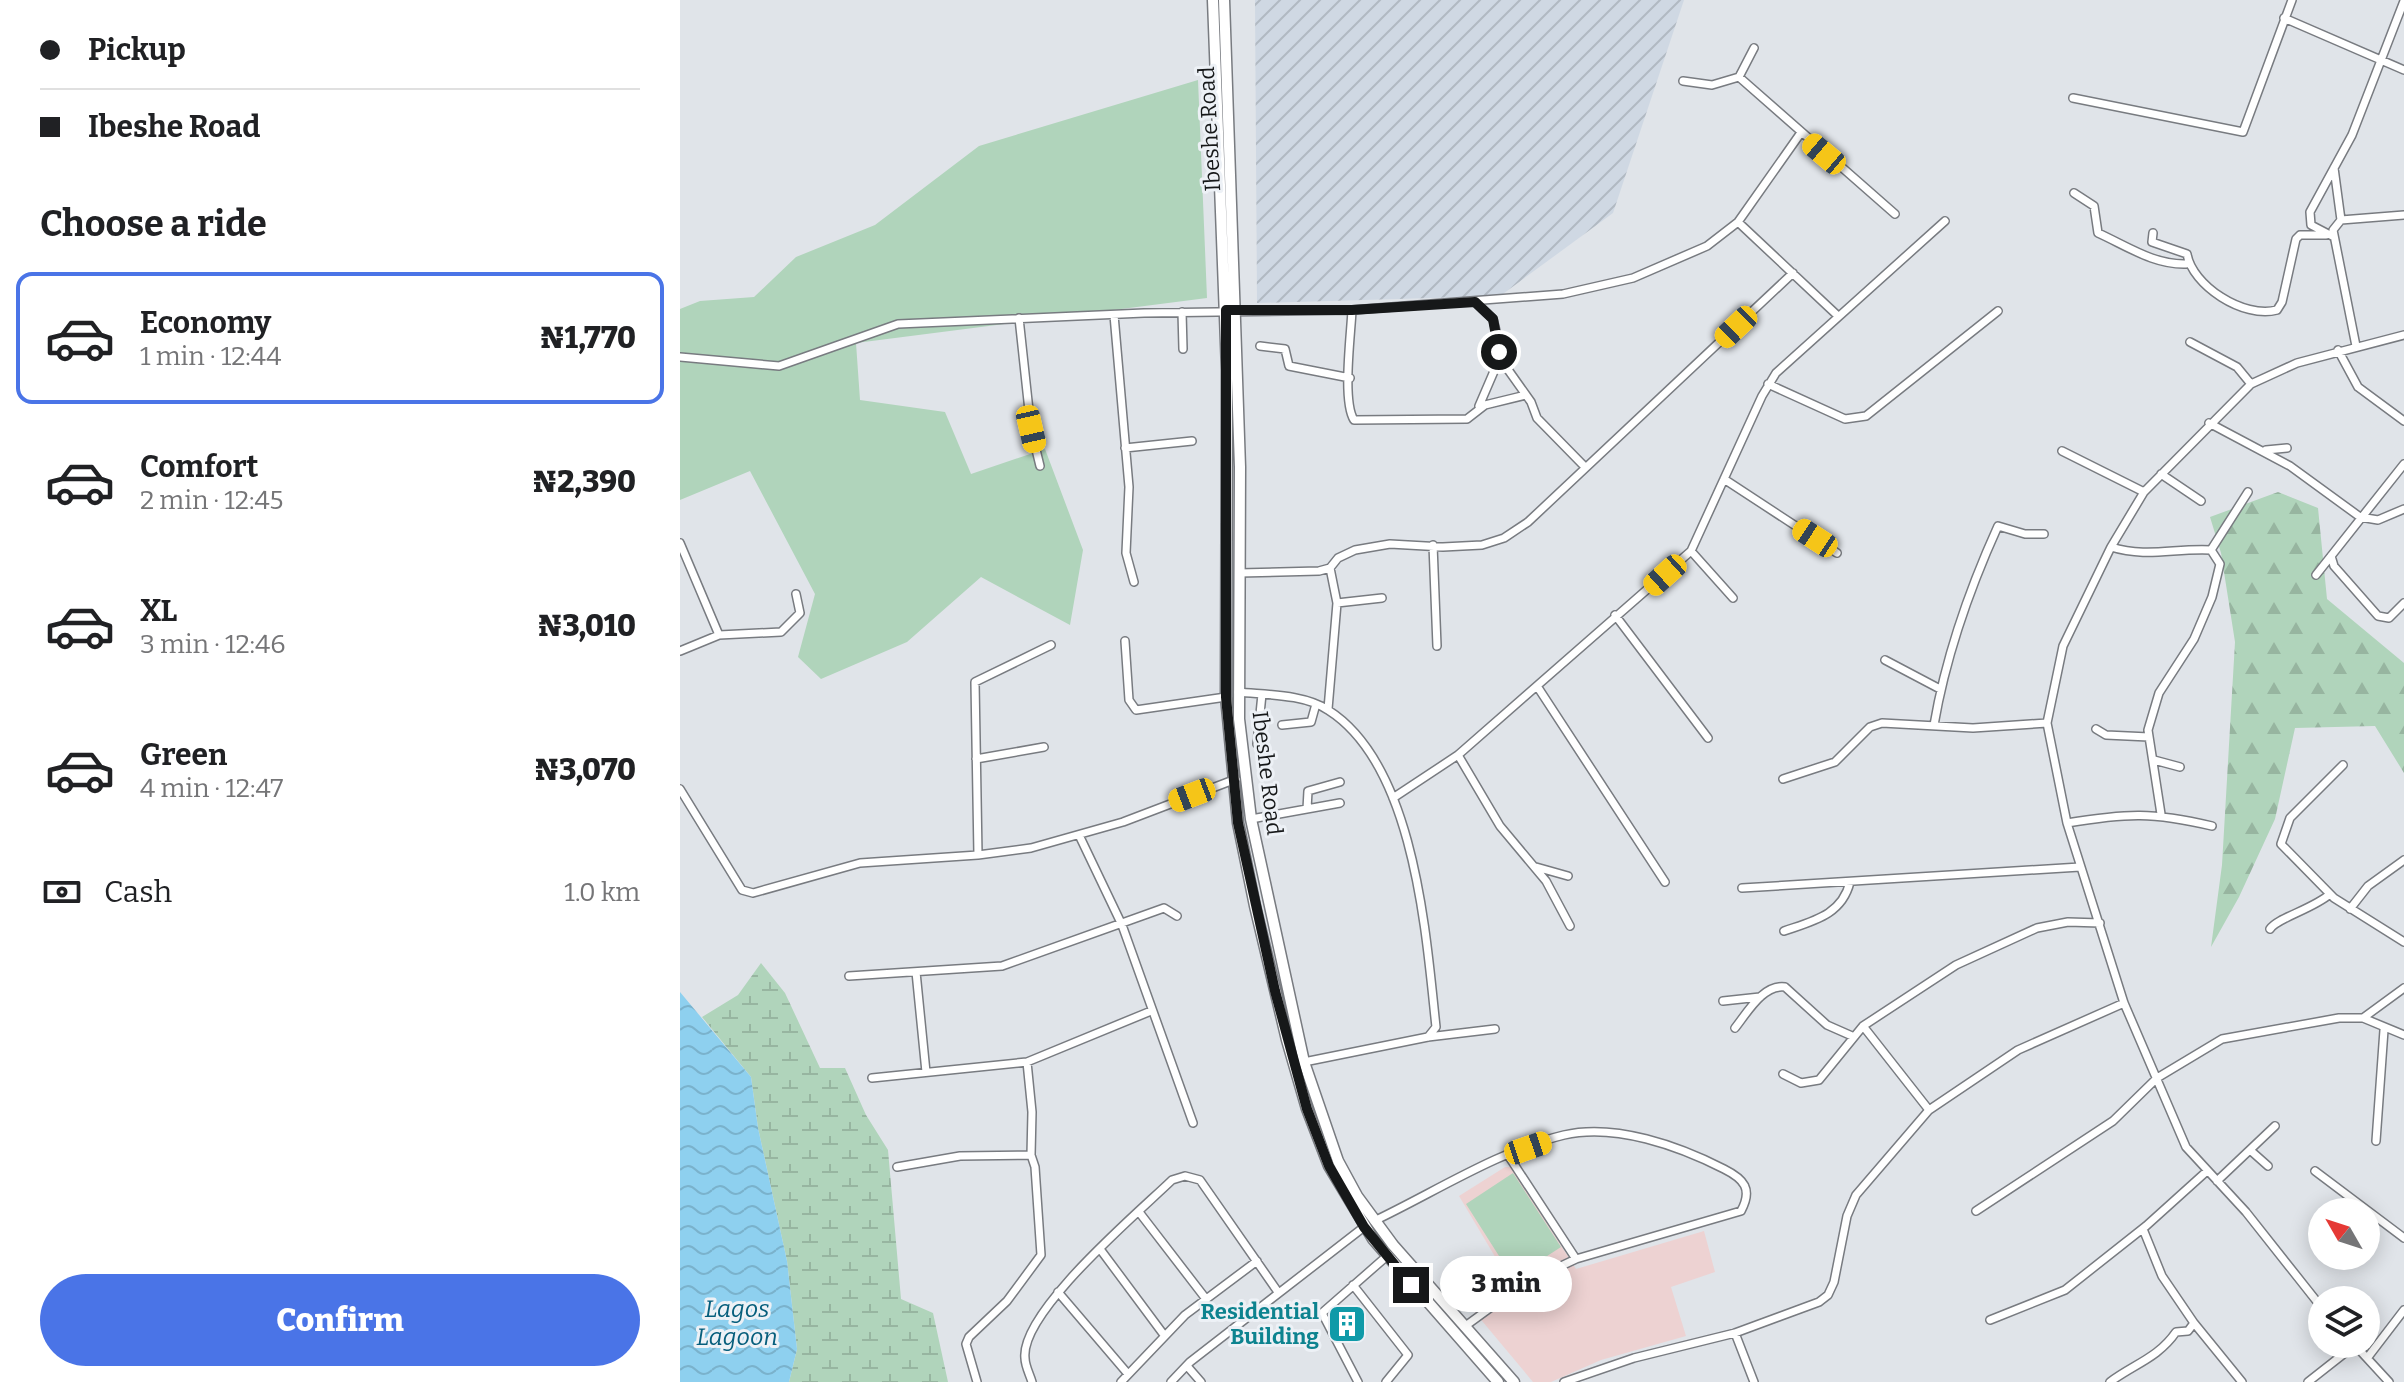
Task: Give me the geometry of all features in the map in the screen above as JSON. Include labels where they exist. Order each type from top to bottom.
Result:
[{"type":"main road","name":"Ibeshe Road","points":[[1213,0],[1231,310],[1226,697],[1232,779],[1255,906],[1303,1095],[1329,1166],[1369,1224],[1514,1382]]},
{"type":"main road","name":"Ibeshe Road","points":[[1224,0],[1239,573],[1238,692],[1251,819],[1304,1062],[1338,1161],[1387,1256],[1498,1382]]},
{"type":"street","points":[[2073,98],[2243,132],[2292,0]]},
{"type":"street","points":[[2356,346],[2330,236],[2309,220],[2320,190],[2352,135],[2404,1]]},
{"type":"street","points":[[2284,18],[2404,70]]},
{"type":"street","points":[[1683,81],[1712,85],[1739,77],[1754,48]]},
{"type":"street","points":[[1739,77],[1800,134],[1895,214]]},
{"type":"street","points":[[680,357],[779,366],[898,324],[1231,310],[1352,310],[1563,294],[1633,278],[1707,246],[1738,222],[1800,134]]},
{"type":"street","points":[[2330,236],[2341,220],[2334,168]]},
{"type":"street","points":[[2074,193],[2094,206],[2098,233],[2131,246],[2147,258],[2175,265],[2186,264]]},
{"type":"street","points":[[2341,220],[2404,215]]},
{"type":"street","points":[[1393,798],[1458,755],[1691,551],[1768,384],[1838,316],[1945,221]]},
{"type":"street","points":[[1738,222],[1838,316]]},
{"type":"street","points":[[2153,233],[2152,242],[2187,254],[2186,264],[2199,282],[2247,309],[2270,312],[2277,310],[2282,302],[2296,239],[2300,235],[2330,236]]},
{"type":"street","points":[[1239,573],[1330,568],[1338,558],[1366,547],[1482,545],[1504,538],[1528,522],[1793,273]]},
{"type":"street","points":[[1475,302],[1493,319],[1501,355],[1537,418],[1585,467]]},
{"type":"street","points":[[1352,310],[1351,414],[1360,421],[1467,419],[1485,405],[1526,395]]},
{"type":"street","points":[[1768,384],[1845,419],[1866,416],[1998,311]]},
{"type":"street","points":[[1182,312],[1183,349]]},
{"type":"street","points":[[1114,315],[1129,487],[1126,553],[1134,582]]},
{"type":"street","points":[[1019,318],[1031,429],[1040,466]]},
{"type":"street","points":[[2308,1291],[2186,1147],[2124,1003],[2067,823],[2047,723],[2063,646],[2111,547],[2144,492],[2251,384],[2297,363],[2404,335]]},
{"type":"street","points":[[2190,342],[2237,367],[2251,384]]},
{"type":"street","points":[[1260,346],[1285,349],[1289,366],[1350,378]]},
{"type":"street","points":[[2338,350],[2358,387],[2404,421]]},
{"type":"street","points":[[1476,412],[1501,355]]},
{"type":"street","points":[[2209,423],[2264,450],[2316,483],[2360,517],[2378,520],[2404,509]]},
{"type":"street","points":[[1125,448],[1192,441]]},
{"type":"street","points":[[2264,450],[2287,448]]},
{"type":"street","points":[[2062,451],[2144,492]]},
{"type":"street","points":[[2316,575],[2404,464]]},
{"type":"street","points":[[2161,474],[2201,501]]},
{"type":"street","points":[[1724,479],[1837,553]]},
{"type":"street","points":[[2211,550],[2248,492]]},
{"type":"street","points":[[1934,725],[1940,689],[1968,591],[1998,526],[2025,534],[2044,534]]},
{"type":"street","points":[[680,543],[719,635]]},
{"type":"street","points":[[1433,545],[1437,646]]},
{"type":"street","points":[[2111,547],[2139,555],[2186,549],[2211,550]]},
{"type":"street","points":[[2161,814],[2148,730],[2159,693],[2194,639],[2212,597],[2220,564],[2211,550]]},
{"type":"street","points":[[1691,551],[1733,598]]},
{"type":"street","points":[[2331,556],[2334,566],[2378,616],[2389,618],[2404,603]]},
{"type":"street","points":[[1328,709],[1337,603],[1330,568]]},
{"type":"street","points":[[680,651],[719,635],[781,632],[792,625],[800,613],[796,594]]},
{"type":"street","points":[[1337,603],[1382,598]]},
{"type":"street","points":[[1615,615],[1708,738]]},
{"type":"street","points":[[1125,641],[1129,700],[1136,710],[1226,697]]},
{"type":"street","points":[[978,855],[975,682],[1051,645]]},
{"type":"street","points":[[1885,660],[1940,689]]},
{"type":"street","points":[[1537,686],[1665,882]]},
{"type":"street","points":[[1238,692],[1316,704],[1328,709],[1346,724],[1375,760],[1393,798],[1417,885],[1436,1027],[1428,1037]]},
{"type":"street","points":[[1257,744],[1262,694]]},
{"type":"street","points":[[1282,725],[1311,722],[1316,704]]},
{"type":"street","points":[[1783,779],[1835,762],[1870,727],[1882,723],[1984,728],[2047,723]]},
{"type":"street","points":[[2096,729],[2106,735],[2149,737]]},
{"type":"street","points":[[976,759],[1044,747]]},
{"type":"street","points":[[1458,755],[1494,816],[1552,890],[1570,926]]},
{"type":"street","points":[[2154,760],[2180,767]]},
{"type":"street","points":[[2343,765],[2290,818],[2281,844],[2330,894],[2404,942]]},
{"type":"street","points":[[680,789],[742,890],[753,893],[860,863],[1031,848],[1079,835],[1232,779],[1245,778]]},
{"type":"street","points":[[1307,809],[1308,791],[1340,782]]},
{"type":"street","points":[[1251,819],[1340,803]]},
{"type":"street","points":[[2067,823],[2122,814],[2161,814],[2212,826]]},
{"type":"street","points":[[1079,835],[1122,925],[1193,1123]]},
{"type":"street","points":[[2350,909],[2368,886],[2404,860]]},
{"type":"street","points":[[1534,866],[1568,876]]},
{"type":"street","points":[[1742,888],[2080,867]]},
{"type":"street","points":[[1784,931],[1828,915],[1848,894],[1850,882]]},
{"type":"street","points":[[2270,929],[2276,921],[2308,911],[2330,894]]},
{"type":"street","points":[[849,976],[1002,966],[1164,908],[1177,916]]},
{"type":"street","points":[[1783,1074],[1801,1083],[1819,1080],[1863,1026],[1956,965],[2052,923],[2100,923]]},
{"type":"street","points":[[916,972],[926,1072]]},
{"type":"street","points":[[1735,1028],[1760,997],[1778,986],[1785,987],[1827,1025],[1852,1036]]},
{"type":"street","points":[[1976,1211],[2113,1121],[2157,1078],[2222,1039],[2309,1023],[2363,1018],[2404,988]]},
{"type":"street","points":[[1723,1001],[1760,997]]},
{"type":"street","points":[[1564,1382],[1634,1358],[1735,1333],[1828,1295],[1834,1282],[1847,1216],[1856,1195],[1929,1110],[2018,1050],[2124,1003]]},
{"type":"street","points":[[872,1078],[1027,1062],[1151,1011]]},
{"type":"street","points":[[2363,1018],[2384,1030],[2404,1035]]},
{"type":"street","points":[[1863,1026],[1929,1110]]},
{"type":"street","points":[[1304,1062],[1428,1037],[1495,1029]]},
{"type":"street","points":[[2376,1141],[2384,1030]]},
{"type":"street","points":[[977,1382],[966,1344],[969,1337],[1007,1301],[1041,1255],[1035,1167],[1031,1155],[1032,1112],[1027,1062]]},
{"type":"street","points":[[2217,1181],[2275,1126]]},
{"type":"street","points":[[1171,1382],[1278,1292],[1369,1224],[1508,1155],[1566,1134],[1622,1134],[1684,1151],[1724,1169],[1746,1185],[1748,1194],[1741,1211],[1576,1259],[1523,1284],[1463,1327]]},
{"type":"street","points":[[2250,1150],[2268,1166]]},
{"type":"street","points":[[897,1167],[960,1156],[1031,1155]]},
{"type":"street","points":[[1508,1155],[1576,1259]]},
{"type":"street","points":[[1990,1320],[2065,1290],[2143,1229],[2207,1171]]},
{"type":"street","points":[[2315,1171],[2404,1238]]},
{"type":"street","points":[[1032,1382],[1024,1356],[1058,1292],[1172,1180],[1185,1176],[1200,1180],[1278,1292]]},
{"type":"street","points":[[1139,1212],[1206,1299]]},
{"type":"street","points":[[2143,1229],[2162,1276],[2194,1323],[2242,1382]]},
{"type":"street","points":[[1100,1249],[1164,1335]]},
{"type":"street","points":[[1358,1382],[1322,1313],[1387,1256]]},
{"type":"street","points":[[1121,1382],[1164,1335],[1257,1261]]},
{"type":"street","points":[[1353,1285],[1408,1355],[1386,1382]]},
{"type":"street","points":[[1058,1292],[1128,1374]]},
{"type":"street","points":[[2380,1341],[2404,1310]]},
{"type":"street","points":[[2110,1382],[2129,1368],[2152,1359],[2176,1332],[2188,1331],[2194,1323]]},
{"type":"street","points":[[1735,1333],[1754,1382]]},
{"type":"street","points":[[2308,1382],[2338,1358]]},
{"type":"street","points":[[2369,1358],[2389,1382]]},
{"type":"street","points":[[1187,1366],[1201,1382]]},
{"type":"shaded area","points":[[1255,0],[1684,0],[1613,213],[1500,296],[1257,303]]},
{"type":"shaded area","points":[[1505,1167],[1511,1167],[1576,1269],[1704,1231],[1715,1272],[1671,1287],[1686,1336],[1601,1360],[1551,1382],[1533,1382],[1457,1291],[1497,1260],[1459,1196]]},
{"type":"green space","points":[[1198,80],[1207,298],[856,343],[860,400],[945,412],[971,474],[1045,449],[1083,550],[1070,625],[981,577],[907,642],[821,679],[798,657],[815,594],[750,471],[680,500],[680,309],[700,301],[754,297],[796,257],[875,225],[979,146]]},
{"type":"green space","points":[[2278,492],[2318,508],[2327,599],[2404,663],[2404,773],[2375,726],[2295,728],[2275,819],[2239,897],[2211,947],[2222,865],[2235,642],[2221,553],[2210,517]]},
{"type":"green space","points":[[761,963],[785,993],[820,1068],[845,1068],[866,1115],[888,1150],[901,1299],[933,1313],[948,1382],[789,1382],[797,1349],[787,1261],[758,1128],[751,1077],[702,1017],[738,995]]},
{"type":"green space","points":[[1513,1173],[1561,1247],[1513,1278],[1466,1204]]},
{"type":"green space","points":[[1499,1263],[1513,1282],[1480,1306],[1467,1287]]},
{"type":"water","name":"Lagos Lagoon","points":[[680,992],[751,1077],[758,1128],[787,1261],[797,1349],[789,1382],[680,1382]]},
{"type":"place","name":"Residential Building","points":[[1347,1324]]},
{"type":"route","points":[[1411,1285],[1364,1227],[1329,1166],[1307,1109],[1275,991],[1238,823],[1226,697],[1226,310],[1352,310],[1475,302],[1493,319],[1499,352]]}]
